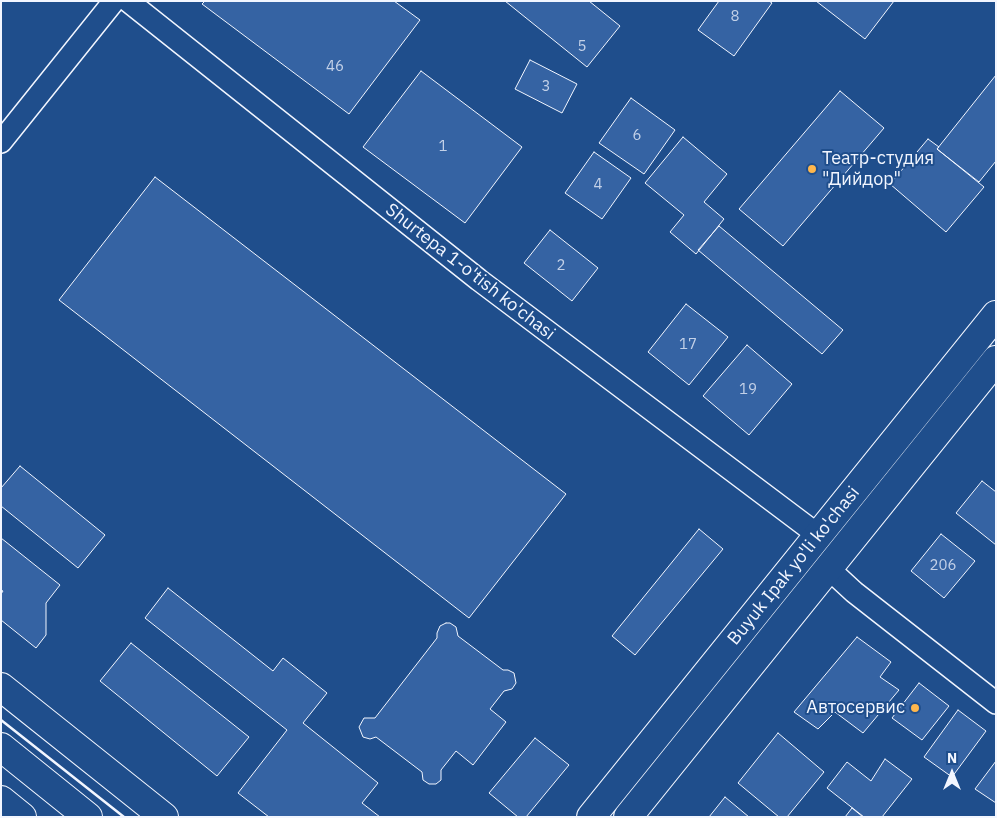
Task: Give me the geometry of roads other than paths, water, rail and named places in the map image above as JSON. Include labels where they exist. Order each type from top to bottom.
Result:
[{"type":"main road","name":"Buyuk Ipak yo'li ko'chasi","points":[[591,817],[996,315]]},
{"type":"main road","name":"Buyuk Ipak yo'li ko'chasi","points":[[628,817],[996,360]]},
{"type":"main road","points":[[812,543],[834,560]]},
{"type":"main road","points":[[1,686],[164,817]]},
{"type":"main road","points":[[1,748],[88,817]]},
{"type":"main road","points":[[1,800],[22,817]]},
{"type":"street","points":[[1,142],[114,1]]},
{"type":"street","name":"Shurtepa 1-o'tish ko'chasi","points":[[128,1],[812,543]]},
{"type":"street","points":[[834,560],[854,592],[996,703]]},
{"type":"place","name":"Театр-студия \"Дийдор\"","points":[[812,169]]},
{"type":"place","name":"Автосервис","points":[[915,708]]}]
